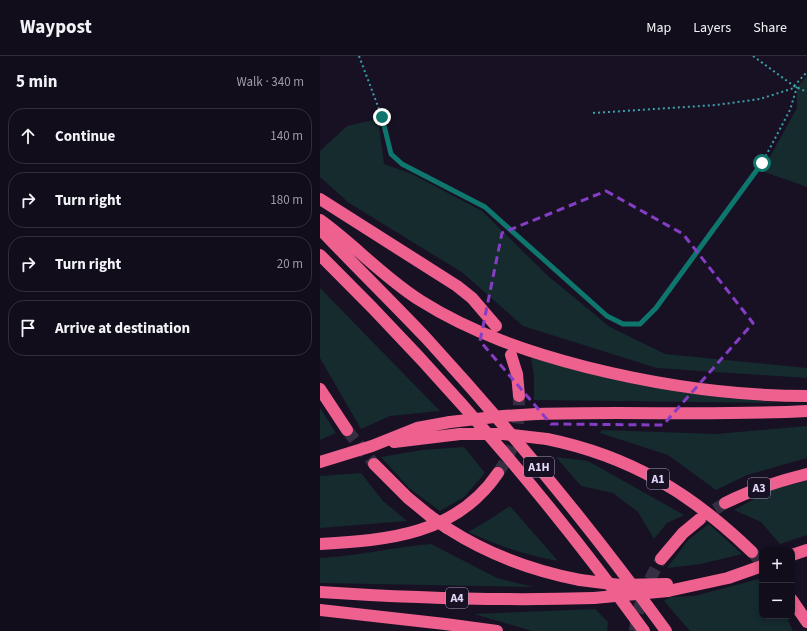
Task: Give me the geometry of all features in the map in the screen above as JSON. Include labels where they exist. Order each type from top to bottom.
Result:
[{"type":"highway","points":[[320,199],[457,286],[472,298],[496,326]]},
{"type":"highway","points":[[320,220],[403,289],[446,315],[494,338],[573,363],[643,380],[717,391],[766,395],[807,396]]},
{"type":"highway","name":"A1H","points":[[320,229],[426,338],[492,412],[574,510],[666,631]]},
{"type":"highway","name":"A1H","points":[[320,255],[392,327],[478,422],[569,532],[644,631]]},
{"type":"highway","points":[[511,355],[517,374],[519,396]]},
{"type":"highway","points":[[320,390],[347,430]]},
{"type":"highway","points":[[372,446],[417,428],[450,422],[503,416],[587,412],[726,414],[807,411]]},
{"type":"highway","name":"A1","points":[[320,462],[372,446],[460,434],[503,434],[547,439],[588,449],[614,458],[666,483],[713,516],[752,552]]},
{"type":"highway","points":[[374,464],[408,498],[448,528],[472,543],[513,562],[545,572],[580,580],[620,585],[668,587],[759,564]]},
{"type":"highway","points":[[320,544],[384,538],[408,534],[436,524],[463,510],[490,484],[498,474]]},
{"type":"highway","name":"A3","points":[[725,503],[741,495],[768,485],[807,474]]},
{"type":"highway","points":[[661,559],[683,533],[700,519]]},
{"type":"highway","points":[[795,554],[807,550]]},
{"type":"highway","name":"A4","points":[[320,592],[398,597],[480,599],[594,598],[728,578],[759,567]]},
{"type":"highway","points":[[795,604],[807,622]]},
{"type":"highway","points":[[320,610],[497,631]]},
{"type":"path","points":[[359,56],[382,117],[391,154],[402,164],[485,207],[607,316],[623,324],[640,324],[656,308],[762,163],[790,110],[795,86],[807,72]]},
{"type":"path","points":[[753,56],[795,86],[807,92]]},
{"type":"path","points":[[594,113],[716,105],[760,99],[795,86]]},
{"type":"highlighted area","points":[[606,191],[683,234],[753,323],[663,425],[551,424],[480,341],[502,233]]},
{"type":"green space","points":[[807,76],[807,187],[762,171],[797,108],[797,87]]},
{"type":"green space","points":[[378,119],[384,164],[412,174],[482,211],[548,276],[610,327],[665,354],[807,368],[807,378],[657,368],[523,326],[463,273],[349,203],[320,177],[320,151],[347,126]]},
{"type":"green space","points":[[320,288],[440,411],[390,416],[361,429],[320,358]]},
{"type":"green space","points":[[531,357],[709,394],[778,403],[534,400],[534,377]]},
{"type":"green space","points":[[320,408],[336,433],[320,440]]},
{"type":"green space","points":[[807,426],[807,458],[747,475],[716,490],[668,455],[600,433],[602,430],[715,434]]},
{"type":"green space","points":[[464,447],[485,473],[464,497],[440,511],[409,488],[381,457],[422,450]]},
{"type":"green space","points":[[556,457],[588,461],[684,515],[667,523],[654,539],[638,512],[613,493],[581,486]]},
{"type":"green space","points":[[361,473],[383,501],[407,521],[320,528],[320,476]]},
{"type":"green space","points":[[807,481],[807,535],[780,544],[761,522],[734,510],[773,489]]},
{"type":"green space","points":[[510,506],[558,561],[512,550],[468,532]]},
{"type":"green space","points":[[709,524],[742,554],[701,564],[667,568],[689,539]]},
{"type":"green space","points":[[431,544],[497,578],[533,587],[320,583],[320,558]]},
{"type":"green space","points":[[759,579],[759,619],[787,619],[793,631],[690,631],[664,601],[670,597],[694,596]]},
{"type":"green space","points":[[595,609],[608,622],[607,631],[532,631],[474,614]]},
{"type":"tunnel","points":[[498,473],[513,445],[517,427],[519,396]]},
{"type":"tunnel","points":[[347,430],[374,464]]},
{"type":"tunnel","points":[[700,519],[725,503]]},
{"type":"tunnel","points":[[752,552],[759,560]]},
{"type":"tunnel","points":[[635,631],[641,602],[651,576],[661,559]]},
{"type":"route","points":[[382,117],[391,154],[402,164],[485,207],[607,316],[623,324],[640,324],[656,308],[762,163]]}]
